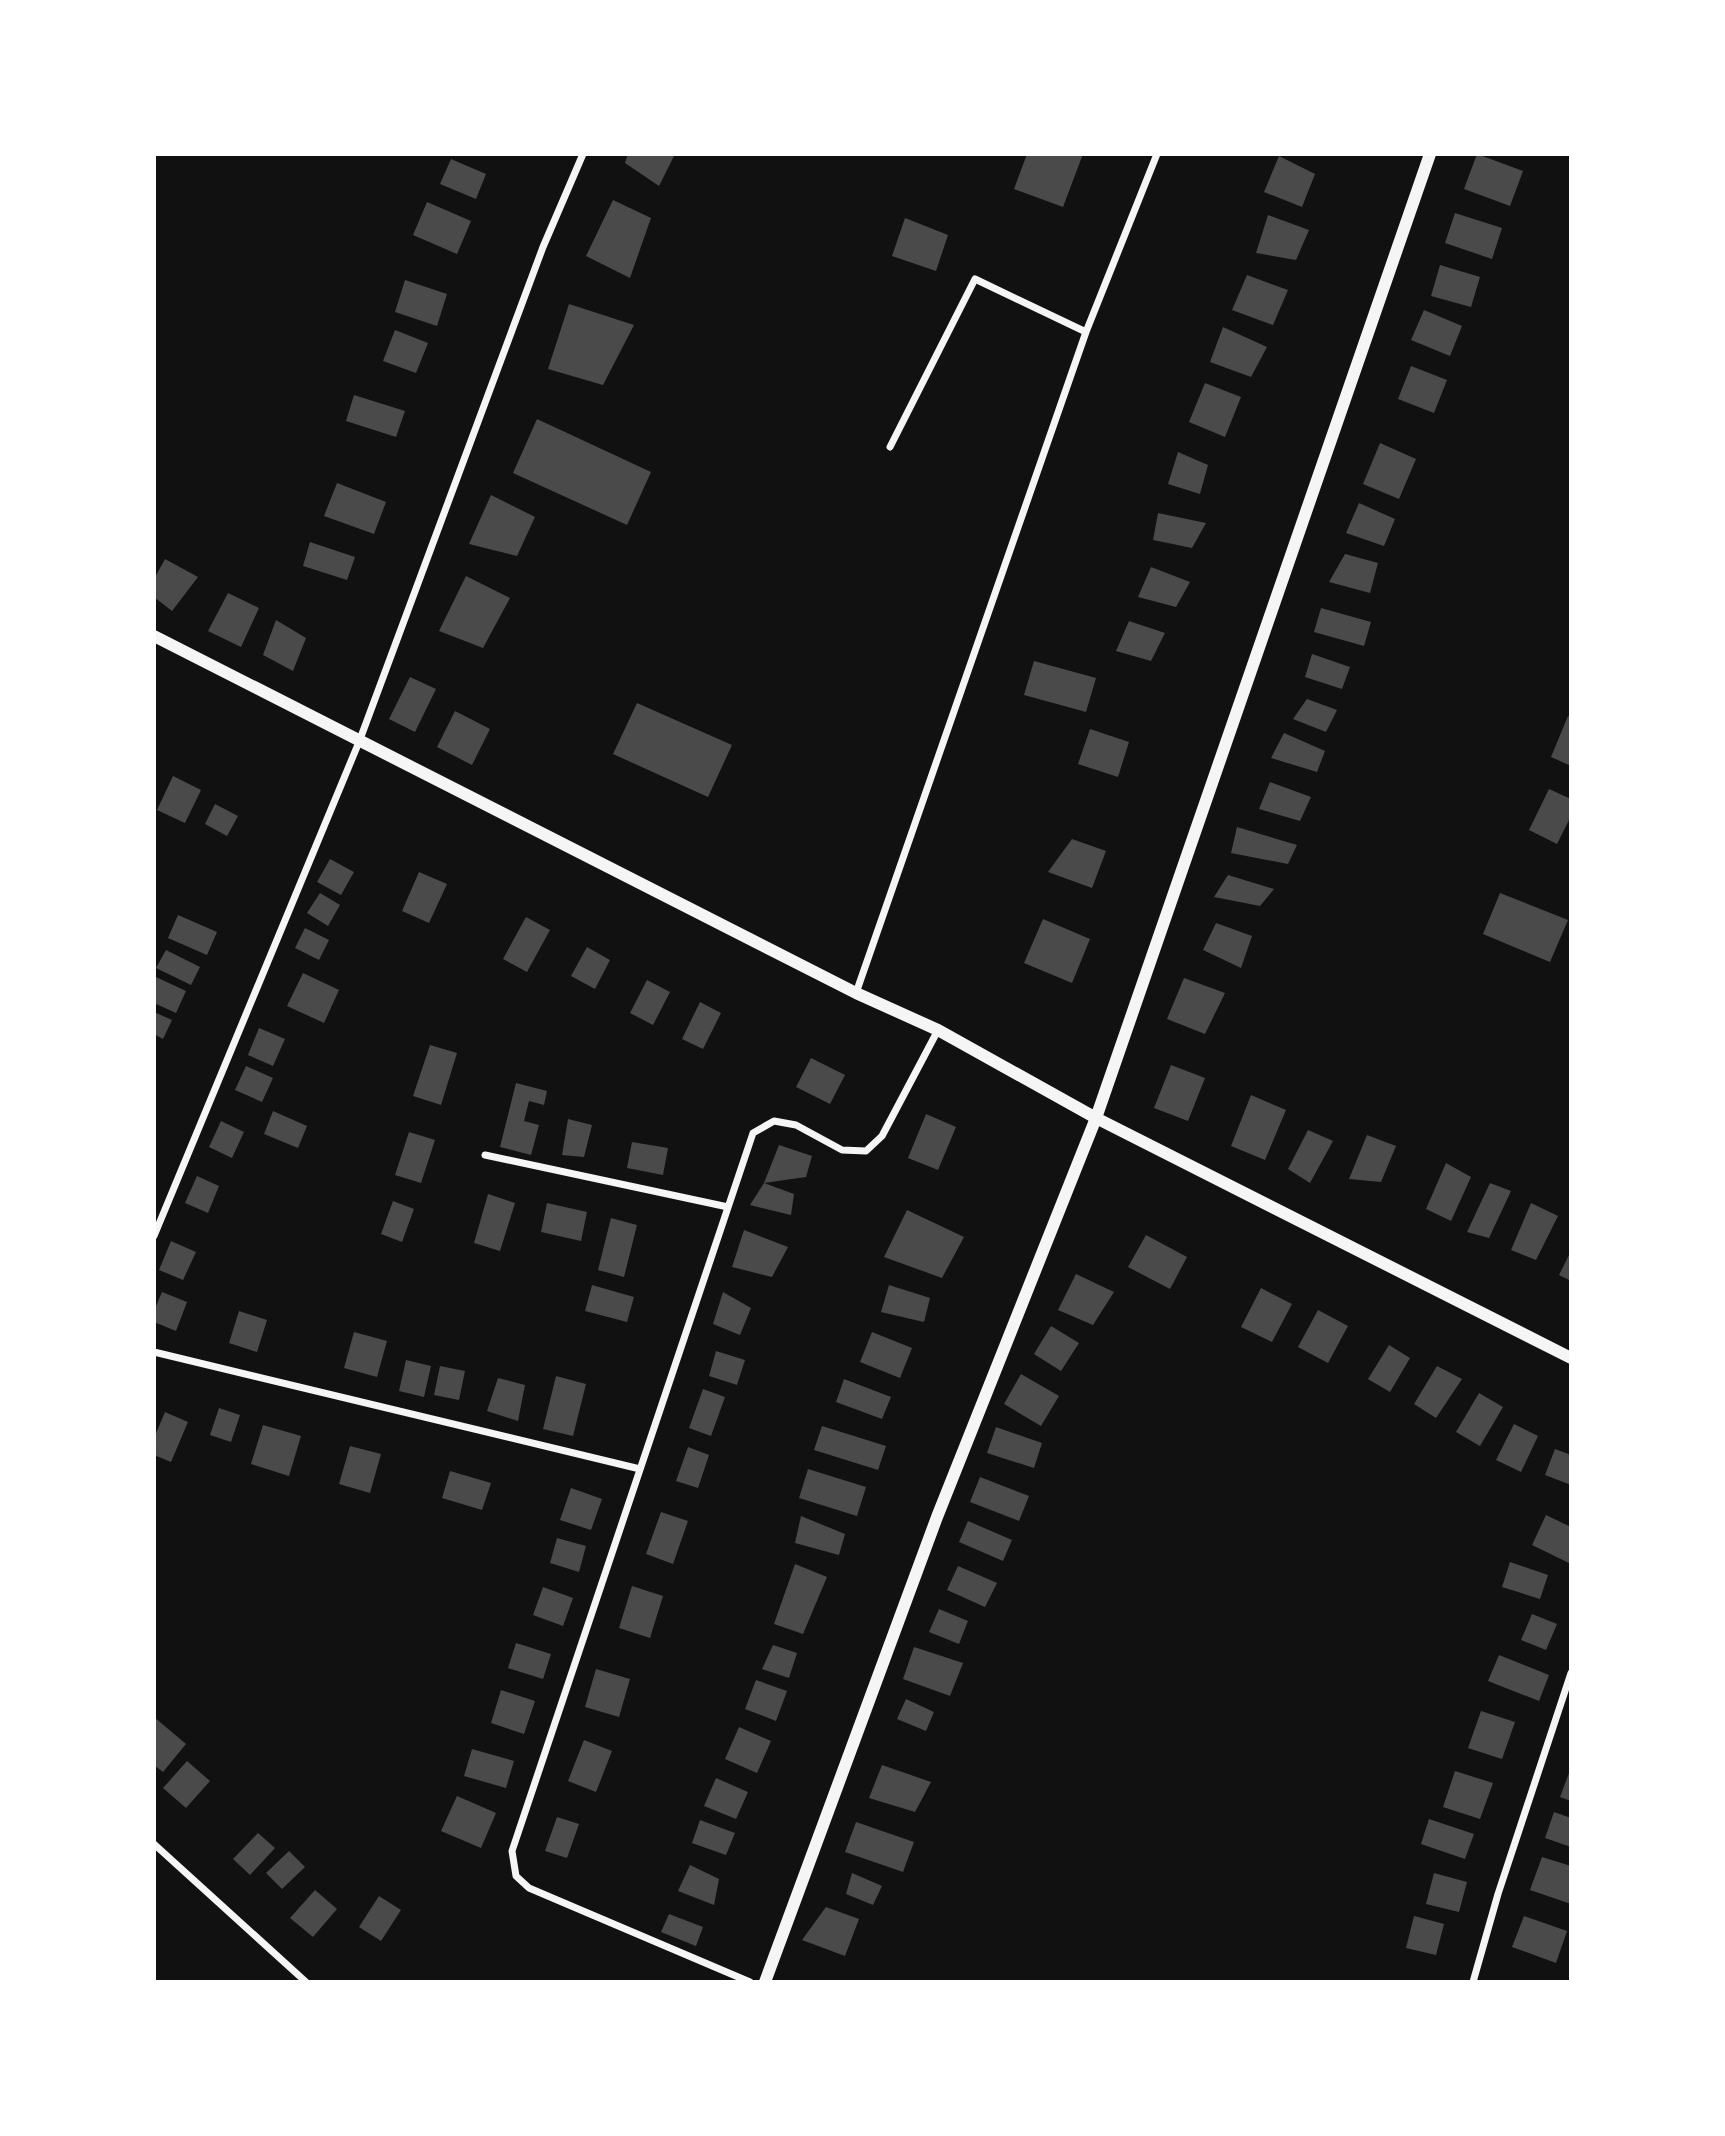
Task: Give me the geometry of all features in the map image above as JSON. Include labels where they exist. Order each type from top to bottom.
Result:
[{"type":"street","points":[[154,1236],[359,742],[543,247],[583,154]]},
{"type":"street","points":[[856,993],[1086,332],[1157,154]]},
{"type":"street","points":[[765,1982],[937,1517],[1096,1118],[1430,154]]},
{"type":"street","points":[[890,447],[975,279],[1086,332]]},
{"type":"street","points":[[154,636],[856,993],[937,1030],[1096,1118],[1571,1358]]},
{"type":"street","points":[[750,1982],[529,1888],[516,1877],[512,1851],[753,1133],[774,1121],[796,1125],[842,1150],[866,1152],[882,1136],[937,1030]]},
{"type":"street","points":[[485,1155],[728,1207]]},
{"type":"street","points":[[154,1352],[640,1469]]},
{"type":"street","points":[[1473,1982],[1498,1894],[1571,1674]]},
{"type":"street","points":[[154,1844],[306,1982]]},
{"type":"building","points":[[628,154],[675,154],[659,186],[625,163]]},
{"type":"building","points":[[1027,154],[1083,154],[1063,207],[1014,189]]},
{"type":"building","points":[[1477,154],[1523,171],[1510,206],[1464,189]]},
{"type":"building","points":[[1279,156],[1315,174],[1302,207],[1264,192]]},
{"type":"building","points":[[451,159],[486,174],[476,199],[440,184]]},
{"type":"building","points":[[613,200],[651,218],[630,278],[586,256]]},
{"type":"building","points":[[427,202],[471,221],[457,254],[413,235]]},
{"type":"building","points":[[1455,213],[1502,228],[1492,259],[1445,243]]},
{"type":"building","points":[[1268,215],[1309,230],[1296,260],[1256,253]]},
{"type":"building","points":[[905,218],[948,235],[936,271],[892,256]]},
{"type":"building","points":[[1440,265],[1480,277],[1471,307],[1431,296]]},
{"type":"building","points":[[1247,275],[1288,290],[1273,325],[1232,310]]},
{"type":"building","points":[[405,280],[447,294],[437,326],[395,312]]},
{"type":"building","points":[[569,304],[634,325],[603,385],[548,369]]},
{"type":"building","points":[[1424,310],[1462,326],[1450,356],[1411,340]]},
{"type":"building","points":[[1223,327],[1267,347],[1251,377],[1210,362]]},
{"type":"building","points":[[395,330],[428,343],[416,373],[383,361]]},
{"type":"building","points":[[1411,366],[1447,380],[1434,413],[1398,399]]},
{"type":"building","points":[[1205,383],[1241,397],[1225,437],[1189,422]]},
{"type":"building","points":[[354,395],[405,411],[396,437],[346,421]]},
{"type":"building","points":[[537,419],[651,472],[627,525],[513,473]]},
{"type":"building","points":[[1380,443],[1416,459],[1399,499],[1363,484]]},
{"type":"building","points":[[1178,452],[1208,465],[1200,494],[1168,484]]},
{"type":"building","points":[[337,483],[386,502],[374,534],[324,516]]},
{"type":"building","points":[[491,495],[535,517],[517,556],[469,544]]},
{"type":"building","points":[[1359,503],[1395,519],[1384,546],[1346,533]]},
{"type":"building","points":[[1158,513],[1206,523],[1192,548],[1153,540]]},
{"type":"building","points":[[310,542],[355,557],[347,580],[303,566]]},
{"type":"building","points":[[1345,554],[1378,563],[1370,593],[1329,582]]},
{"type":"building","points":[[165,559],[198,577],[172,611],[154,597],[154,579]]},
{"type":"building","points":[[1151,567],[1190,582],[1176,607],[1138,597]]},
{"type":"building","points":[[466,576],[510,598],[483,648],[439,631]]},
{"type":"building","points":[[228,593],[259,608],[241,647],[208,631]]},
{"type":"building","points":[[1321,608],[1371,622],[1364,646],[1314,632]]},
{"type":"building","points":[[276,620],[306,638],[293,671],[263,655]]},
{"type":"building","points":[[1129,621],[1165,633],[1151,661],[1116,651]]},
{"type":"building","points":[[1312,654],[1350,667],[1342,689],[1305,677]]},
{"type":"building","points":[[1034,661],[1096,678],[1086,712],[1024,695]]},
{"type":"building","points":[[410,677],[436,689],[415,732],[389,719]]},
{"type":"building","points":[[1307,699],[1337,710],[1326,732],[1293,719]]},
{"type":"building","points":[[637,703],[732,745],[708,797],[613,754]]},
{"type":"building","points":[[455,711],[490,729],[472,765],[437,747]]},
{"type":"building","points":[[1568,716],[1571,717],[1571,766],[1551,757]]},
{"type":"building","points":[[1090,729],[1129,742],[1118,777],[1078,764]]},
{"type":"building","points":[[1284,733],[1325,751],[1317,772],[1271,758]]},
{"type":"building","points":[[173,776],[201,790],[185,823],[157,810]]},
{"type":"building","points":[[1270,782],[1311,797],[1300,821],[1259,809]]},
{"type":"building","points":[[1549,789],[1571,799],[1571,816],[1557,844],[1529,830]]},
{"type":"building","points":[[215,804],[238,816],[227,836],[205,824]]},
{"type":"building","points":[[1237,827],[1297,845],[1288,864],[1231,853]]},
{"type":"building","points":[[1072,839],[1106,851],[1092,888],[1048,872]]},
{"type":"building","points":[[330,859],[354,872],[341,895],[317,882]]},
{"type":"building","points":[[419,872],[447,884],[429,923],[402,911]]},
{"type":"building","points":[[1228,875],[1274,889],[1260,906],[1214,897]]},
{"type":"building","points":[[320,893],[340,905],[328,926],[307,913]]},
{"type":"building","points":[[1500,893],[1568,920],[1550,962],[1483,934]]},
{"type":"building","points":[[178,915],[217,932],[207,955],[168,938]]},
{"type":"building","points":[[526,917],[550,930],[527,972],[503,959]]},
{"type":"building","points":[[1043,919],[1090,939],[1072,983],[1024,963]]},
{"type":"building","points":[[1216,923],[1252,936],[1241,968],[1203,950]]},
{"type":"building","points":[[305,928],[329,940],[319,960],[295,948]]},
{"type":"building","points":[[587,947],[610,960],[595,989],[571,976]]},
{"type":"building","points":[[166,950],[200,967],[191,985],[156,968]]},
{"type":"building","points":[[303,973],[339,990],[324,1023],[287,1006]]},
{"type":"building","points":[[156,977],[186,991],[176,1013],[154,1003]]},
{"type":"building","points":[[1184,978],[1225,993],[1205,1034],[1167,1019]]},
{"type":"building","points":[[647,980],[670,992],[653,1025],[630,1013]]},
{"type":"building","points":[[700,1002],[721,1013],[703,1049],[682,1039]]},
{"type":"building","points":[[154,1012],[172,1020],[163,1039],[154,1034]]},
{"type":"building","points":[[259,1028],[285,1039],[273,1066],[248,1055]]},
{"type":"building","points":[[430,1045],[457,1053],[441,1105],[413,1096]]},
{"type":"building","points":[[811,1058],[845,1075],[830,1104],[796,1087]]},
{"type":"building","points":[[1171,1065],[1205,1078],[1188,1121],[1154,1108]]},
{"type":"building","points":[[246,1066],[273,1078],[262,1102],[235,1090]]},
{"type":"building","points":[[516,1083],[547,1091],[544,1105],[529,1101],[524,1121],[539,1125],[531,1155],[500,1147]]},
{"type":"building","points":[[1251,1095],[1286,1110],[1265,1160],[1231,1146]]},
{"type":"building","points":[[273,1111],[307,1126],[298,1148],[264,1134]]},
{"type":"building","points":[[926,1114],[956,1127],[938,1170],[908,1158]]},
{"type":"building","points":[[568,1119],[592,1125],[584,1157],[562,1155]]},
{"type":"building","points":[[221,1121],[244,1132],[232,1158],[209,1147]]},
{"type":"building","points":[[1308,1130],[1333,1141],[1310,1183],[1288,1169]]},
{"type":"building","points":[[409,1132],[435,1140],[421,1183],[395,1175]]},
{"type":"building","points":[[1367,1135],[1396,1146],[1381,1182],[1349,1179]]},
{"type":"building","points":[[632,1142],[668,1148],[663,1175],[627,1168]]},
{"type":"building","points":[[779,1145],[812,1156],[806,1177],[764,1183]]},
{"type":"building","points":[[1446,1163],[1471,1177],[1451,1221],[1426,1209]]},
{"type":"building","points":[[197,1176],[219,1186],[208,1213],[185,1203]]},
{"type":"building","points":[[764,1183],[794,1194],[791,1215],[750,1205]]},
{"type":"building","points":[[1490,1183],[1511,1191],[1489,1238],[1467,1232]]},
{"type":"building","points":[[488,1194],[515,1203],[500,1251],[474,1243]]},
{"type":"building","points":[[393,1201],[414,1209],[402,1242],[381,1234]]},
{"type":"building","points":[[547,1203],[587,1212],[581,1241],[541,1232]]},
{"type":"building","points":[[1531,1203],[1558,1216],[1536,1260],[1511,1250]]},
{"type":"building","points":[[907,1210],[964,1237],[942,1278],[884,1257]]},
{"type":"building","points":[[611,1218],[637,1225],[624,1277],[598,1270]]},
{"type":"building","points":[[744,1230],[788,1247],[772,1277],[732,1267]]},
{"type":"building","points":[[1146,1235],[1187,1257],[1170,1289],[1128,1267]]},
{"type":"building","points":[[171,1241],[196,1252],[183,1280],[159,1270]]},
{"type":"building","points":[[1571,1251],[1571,1281],[1559,1275]]},
{"type":"building","points":[[1076,1274],[1114,1292],[1093,1325],[1058,1310]]},
{"type":"building","points":[[592,1285],[634,1297],[627,1322],[585,1311]]},
{"type":"building","points":[[889,1285],[930,1298],[924,1322],[881,1312]]},
{"type":"building","points":[[1261,1288],[1292,1304],[1272,1342],[1241,1327]]},
{"type":"building","points":[[162,1292],[187,1302],[176,1331],[154,1322],[154,1311]]},
{"type":"building","points":[[723,1292],[751,1308],[740,1335],[713,1324]]},
{"type":"building","points":[[1318,1310],[1348,1326],[1328,1363],[1298,1347]]},
{"type":"building","points":[[239,1311],[267,1320],[257,1352],[229,1343]]},
{"type":"building","points":[[1051,1326],[1079,1343],[1061,1371],[1034,1354]]},
{"type":"building","points":[[354,1332],[387,1341],[377,1377],[344,1368]]},
{"type":"building","points":[[872,1332],[912,1348],[900,1378],[860,1362]]},
{"type":"building","points":[[1389,1345],[1410,1358],[1390,1392],[1368,1379]]},
{"type":"building","points":[[716,1351],[745,1360],[737,1385],[709,1376]]},
{"type":"building","points":[[406,1360],[431,1366],[424,1397],[399,1391]]},
{"type":"building","points":[[440,1366],[465,1371],[459,1400],[434,1395]]},
{"type":"building","points":[[1437,1366],[1462,1379],[1436,1418],[1414,1404]]},
{"type":"building","points":[[1021,1374],[1059,1396],[1041,1426],[1004,1404]]},
{"type":"building","points":[[556,1376],[586,1384],[573,1436],[543,1429]]},
{"type":"building","points":[[498,1378],[525,1385],[518,1421],[487,1411]]},
{"type":"building","points":[[844,1379],[891,1397],[882,1419],[836,1402]]},
{"type":"building","points":[[703,1389],[725,1397],[711,1436],[689,1428]]},
{"type":"building","points":[[1479,1393],[1503,1407],[1480,1446],[1456,1432]]},
{"type":"building","points":[[219,1408],[240,1415],[231,1442],[210,1435]]},
{"type":"building","points":[[165,1412],[188,1422],[171,1462],[154,1455],[154,1438]]},
{"type":"building","points":[[1514,1424],[1538,1436],[1521,1472],[1496,1460]]},
{"type":"building","points":[[263,1425],[301,1436],[289,1476],[251,1464]]},
{"type":"building","points":[[822,1426],[886,1446],[878,1470],[814,1450]]},
{"type":"building","points":[[996,1427],[1042,1443],[1034,1468],[987,1453]]},
{"type":"building","points":[[350,1446],[381,1454],[370,1493],[339,1484]]},
{"type":"building","points":[[688,1447],[709,1455],[698,1488],[676,1481]]},
{"type":"building","points":[[1555,1449],[1571,1455],[1571,1485],[1545,1475]]},
{"type":"building","points":[[808,1469],[866,1487],[857,1516],[799,1498]]},
{"type":"building","points":[[450,1471],[491,1483],[482,1510],[442,1498]]},
{"type":"building","points":[[980,1477],[1029,1496],[1019,1521],[970,1502]]},
{"type":"building","points":[[571,1488],[602,1499],[591,1530],[560,1520]]},
{"type":"building","points":[[661,1512],[688,1521],[673,1564],[646,1554]]},
{"type":"building","points":[[1546,1515],[1571,1527],[1569,1563],[1532,1545]]},
{"type":"building","points":[[801,1516],[845,1534],[839,1555],[795,1543]]},
{"type":"building","points":[[968,1521],[1012,1540],[1003,1561],[959,1542]]},
{"type":"building","points":[[557,1538],[586,1546],[579,1572],[550,1563]]},
{"type":"building","points":[[1510,1562],[1548,1575],[1540,1599],[1502,1587]]},
{"type":"building","points":[[795,1564],[827,1577],[803,1634],[774,1624]]},
{"type":"building","points":[[958,1566],[997,1583],[985,1607],[947,1590]]},
{"type":"building","points":[[632,1586],[663,1596],[650,1638],[619,1628]]},
{"type":"building","points":[[543,1587],[573,1598],[563,1626],[533,1615]]},
{"type":"building","points":[[939,1609],[968,1621],[959,1644],[929,1632]]},
{"type":"building","points":[[1532,1614],[1557,1624],[1546,1650],[1521,1640]]},
{"type":"building","points":[[516,1643],[551,1654],[543,1679],[508,1668]]},
{"type":"building","points":[[773,1645],[797,1653],[789,1678],[762,1669]]},
{"type":"building","points":[[914,1647],[963,1663],[950,1696],[903,1679]]},
{"type":"building","points":[[1499,1655],[1549,1675],[1539,1701],[1488,1681]]},
{"type":"building","points":[[596,1669],[630,1679],[619,1717],[585,1707]]},
{"type":"building","points":[[756,1680],[787,1691],[776,1721],[745,1709]]},
{"type":"building","points":[[501,1690],[535,1701],[524,1734],[491,1723]]},
{"type":"building","points":[[906,1699],[934,1712],[926,1731],[897,1719]]},
{"type":"building","points":[[1481,1711],[1515,1722],[1502,1759],[1468,1748]]},
{"type":"building","points":[[154,1717],[186,1744],[163,1772],[154,1765]]},
{"type":"building","points":[[739,1727],[771,1741],[757,1773],[725,1759]]},
{"type":"building","points":[[584,1740],[612,1751],[596,1792],[568,1781]]},
{"type":"building","points":[[472,1749],[514,1761],[506,1788],[464,1776]]},
{"type":"building","points":[[187,1761],[210,1781],[186,1808],[163,1788]]},
{"type":"building","points":[[882,1765],[931,1782],[915,1812],[869,1798]]},
{"type":"building","points":[[1455,1771],[1493,1783],[1480,1819],[1443,1807]]},
{"type":"building","points":[[1569,1773],[1571,1774],[1571,1801],[1560,1797]]},
{"type":"building","points":[[716,1778],[748,1792],[736,1819],[704,1806]]},
{"type":"building","points":[[457,1796],[496,1813],[481,1848],[441,1831]]},
{"type":"building","points":[[1554,1812],[1571,1818],[1571,1847],[1545,1838]]},
{"type":"building","points":[[557,1817],[579,1824],[567,1858],[545,1851]]},
{"type":"building","points":[[1429,1819],[1474,1834],[1465,1859],[1421,1844]]},
{"type":"building","points":[[700,1820],[735,1833],[726,1855],[692,1843]]},
{"type":"building","points":[[856,1822],[914,1842],[903,1872],[845,1852]]},
{"type":"building","points":[[258,1833],[275,1848],[250,1875],[233,1859]]},
{"type":"building","points":[[289,1851],[305,1867],[282,1889],[266,1873]]},
{"type":"building","points":[[1542,1857],[1571,1866],[1571,1904],[1530,1890]]},
{"type":"building","points":[[690,1865],[719,1879],[714,1905],[678,1891]]},
{"type":"building","points":[[852,1873],[882,1886],[873,1905],[846,1894]]},
{"type":"building","points":[[1434,1873],[1467,1882],[1459,1912],[1426,1904]]},
{"type":"building","points":[[315,1890],[337,1909],[313,1937],[290,1918]]},
{"type":"building","points":[[379,1896],[401,1910],[381,1941],[359,1927]]},
{"type":"building","points":[[826,1907],[859,1919],[845,1956],[802,1940]]},
{"type":"building","points":[[669,1914],[703,1927],[696,1946],[661,1932]]},
{"type":"building","points":[[1414,1916],[1444,1924],[1436,1955],[1406,1948]]},
{"type":"building","points":[[1524,1916],[1567,1931],[1556,1963],[1512,1947]]}]
